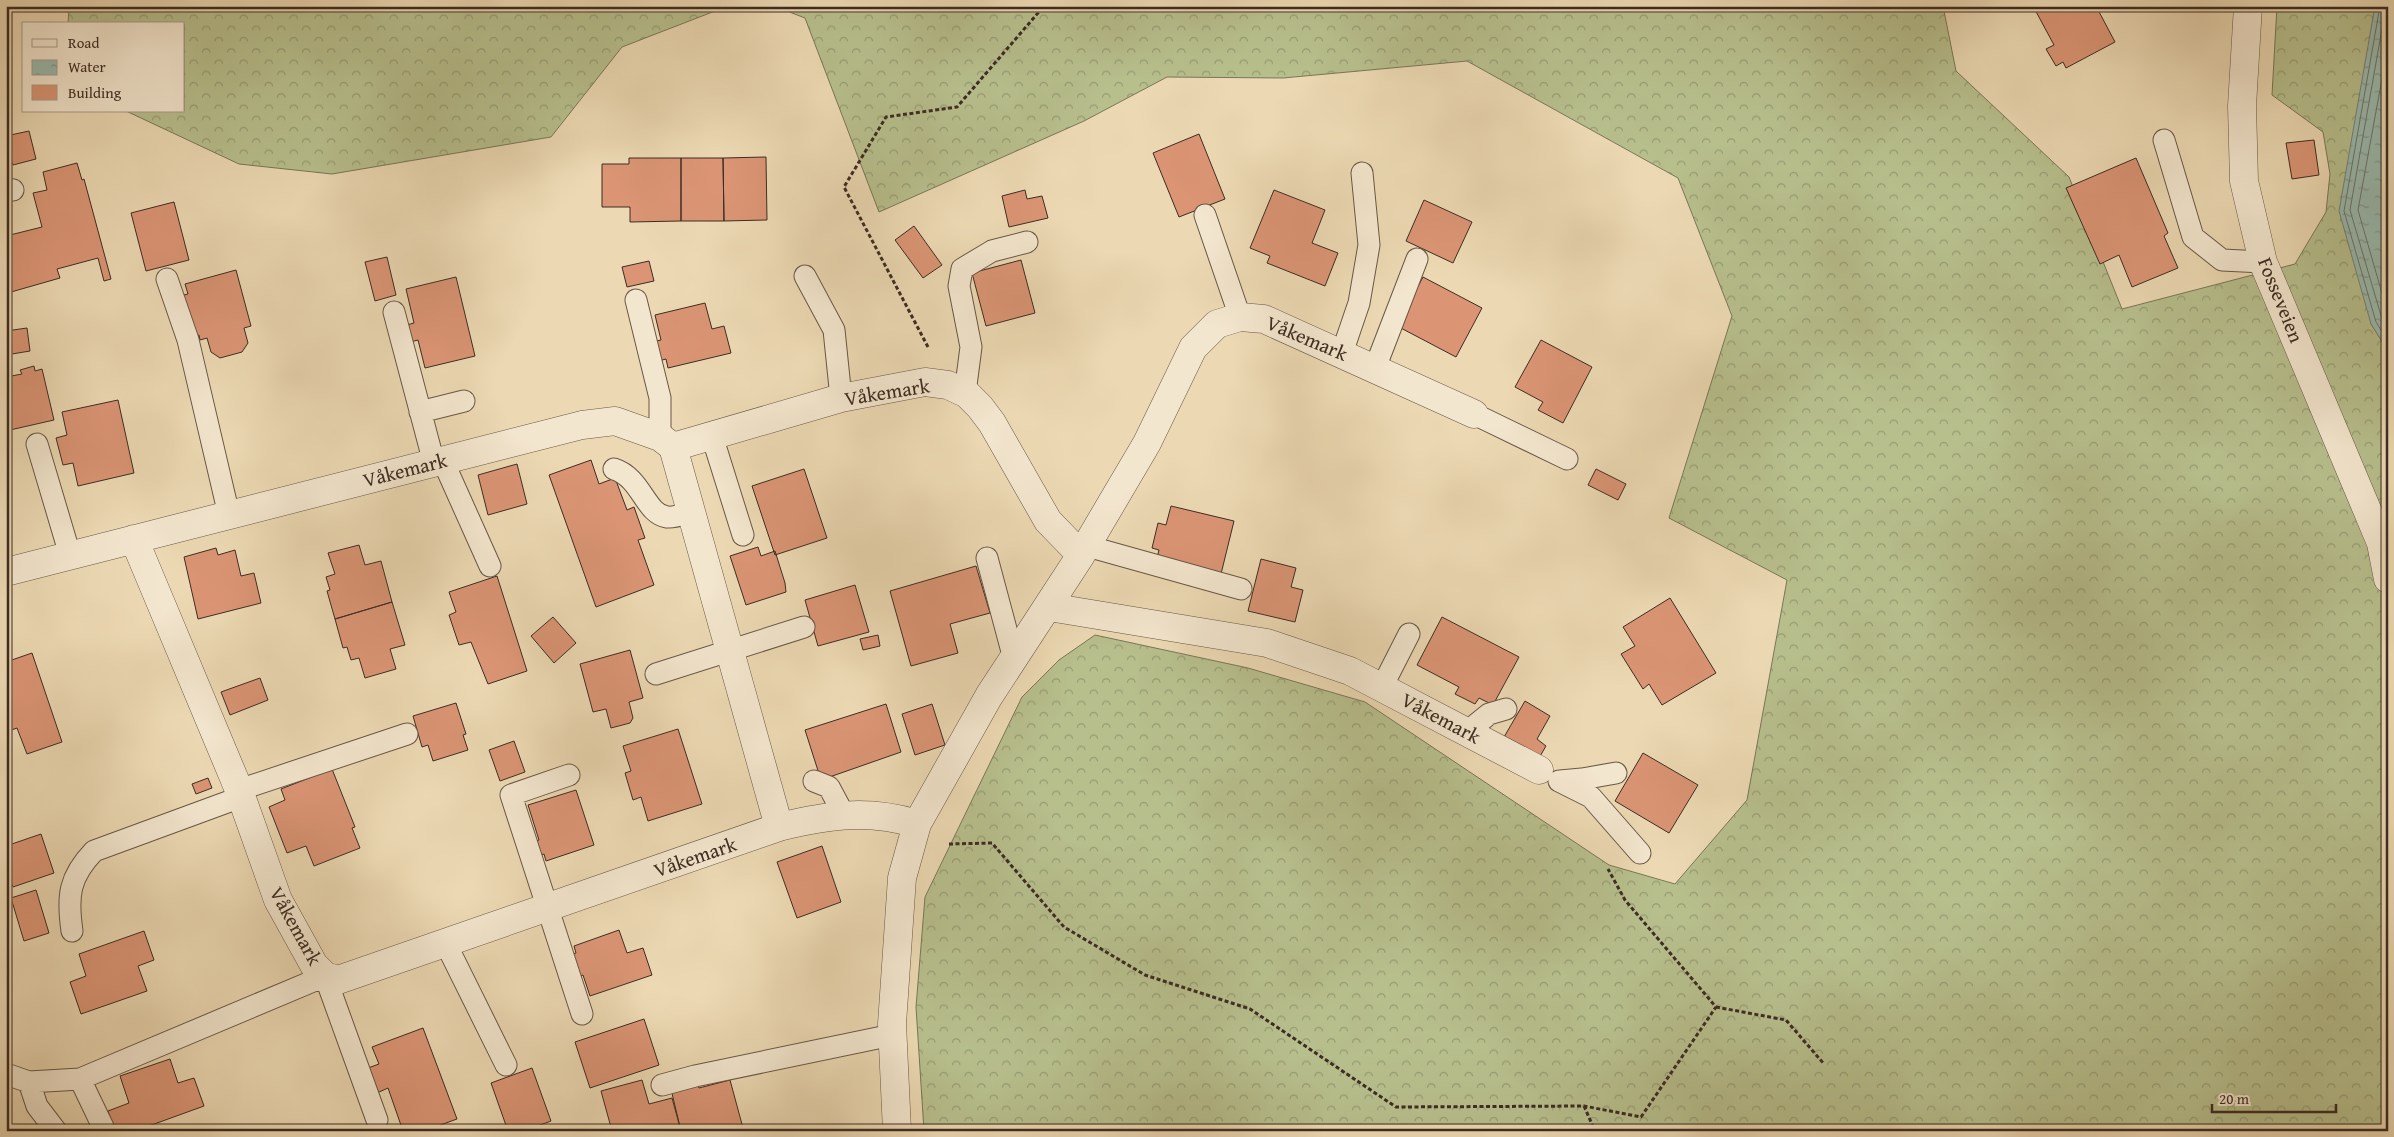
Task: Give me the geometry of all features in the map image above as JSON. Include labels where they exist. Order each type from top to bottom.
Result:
[{"type":"street","name":"Fosseveien","points":[[2248,6],[2242,106],[2244,180],[2263,262],[2381,543],[2388,579]]},
{"type":"street","name":"Våkemark","points":[[897,1131],[892,1035],[902,878],[914,834],[989,696],[1049,607],[1147,442],[1193,348],[1217,324],[1240,317],[1264,318],[1474,414]]},
{"type":"street","name":"Våkemark","points":[[6,572],[582,425],[615,421],[666,442],[712,436],[841,398],[925,382],[957,389]]},
{"type":"street","points":[[957,389],[992,423],[1048,521],[1084,550]]},
{"type":"street","points":[[666,442],[690,512],[780,827]]},
{"type":"street","name":"Våkemark","points":[[134,540],[240,794],[278,900],[314,965],[325,976],[338,980],[355,976],[780,827],[817,818],[868,814],[895,817],[914,834]]},
{"type":"street","name":"Våkemark","points":[[1049,607],[1267,642],[1350,671],[1468,731],[1549,776]]},
{"type":"lane","points":[[2164,140],[2193,236],[2222,260],[2263,262]]},
{"type":"lane","points":[[1342,353],[1359,303],[1369,245],[1362,173]]},
{"type":"lane","points":[[1205,215],[1240,317]]},
{"type":"lane","points":[[957,389],[971,347],[959,286],[962,269],[992,250],[1026,242]]},
{"type":"lane","points":[[1375,368],[1417,259]]},
{"type":"lane","points":[[805,276],[834,330],[841,398]]},
{"type":"lane","points":[[167,279],[188,340],[230,515]]},
{"type":"lane","points":[[636,300],[660,398],[666,442]]},
{"type":"lane","points":[[394,312],[420,412],[438,462],[490,566]]},
{"type":"lane","points":[[420,412],[464,401]]},
{"type":"lane","points":[[1474,414],[1566,459]]},
{"type":"lane","points":[[712,436],[743,535]]},
{"type":"lane","points":[[37,444],[70,555]]},
{"type":"lane","points":[[614,469],[626,473],[637,485],[655,512],[668,518],[690,512]]},
{"type":"lane","points":[[1084,550],[1241,589]]},
{"type":"lane","points":[[987,558],[1014,659]]},
{"type":"lane","points":[[656,674],[804,627]]},
{"type":"lane","points":[[1382,687],[1409,634]]},
{"type":"lane","points":[[1468,731],[1489,714],[1506,709]]},
{"type":"lane","points":[[72,931],[68,902],[78,867],[94,850],[240,794],[408,734]]},
{"type":"lane","points":[[1549,776],[1582,779],[1616,772]]},
{"type":"lane","points":[[568,774],[511,795],[582,1014]]},
{"type":"lane","points":[[1549,776],[1591,797],[1640,853]]},
{"type":"lane","points":[[814,781],[828,787],[844,815]]},
{"type":"lane","points":[[446,944],[506,1065]]},
{"type":"lane","points":[[6,1074],[29,1082],[80,1079],[325,976],[378,1120]]},
{"type":"lane","points":[[662,1085],[892,1035]]},
{"type":"lane","points":[[80,1079],[103,1127]]},
{"type":"lane","points":[[29,1082],[37,1106],[56,1131]]},
{"type":"path","points":[[957,389],[844,187],[886,117],[957,108],[1044,6]]},
{"type":"path","points":[[914,834],[992,843],[1064,927],[1145,975],[1250,1009],[1396,1107],[1584,1106],[1641,1117],[1716,1008]]},
{"type":"path","points":[[1606,866],[1625,900],[1716,1008],[1786,1020],[1824,1064]]},
{"type":"path","points":[[1584,1106],[1595,1131]]},
{"type":"green space","points":[[69,6],[728,6],[622,47],[551,137],[332,174],[239,164],[128,112],[185,112],[185,22],[68,22]]},
{"type":"green space","points":[[774,6],[1943,6],[1956,71],[2069,177],[2122,309],[2295,264],[2326,212],[2330,174],[2323,132],[2272,95],[2277,6],[2375,6],[2363,82],[2371,324],[2388,351],[2388,1131],[924,1131],[916,1007],[925,897],[1022,697],[1059,660],[1095,635],[1248,668],[1365,702],[1609,865],[1675,884],[1747,800],[1787,580],[1669,518],[1732,316],[1678,178],[1467,61],[1283,78],[1167,77],[1084,121],[879,212],[805,18]]},
{"type":"water","points":[[2375,6],[2388,6],[2388,351],[2371,324],[2339,211]]},
{"type":"building","points":[[2033,6],[2096,6],[2115,42],[2066,68],[2063,62],[2056,66],[2046,49],[2054,45]]},
{"type":"building","points":[[29,131],[36,159],[13,165],[6,145],[6,136]]},
{"type":"building","points":[[1199,134],[1225,199],[1179,217],[1153,153]]},
{"type":"building","points":[[2314,140],[2319,175],[2292,179],[2286,143]]},
{"type":"building","points":[[766,157],[767,220],[724,221],[723,158]]},
{"type":"building","points":[[629,158],[681,158],[681,221],[630,222],[630,207],[602,207],[602,164],[629,164]]},
{"type":"building","points":[[681,158],[723,158],[724,221],[681,221]]},
{"type":"building","points":[[2136,158],[2168,233],[2164,236],[2178,268],[2132,287],[2119,255],[2100,264],[2066,188]]},
{"type":"building","points":[[77,163],[82,180],[84,179],[111,279],[104,281],[98,258],[57,269],[60,278],[11,292],[6,277],[6,236],[42,227],[33,193],[47,190],[43,172]]},
{"type":"building","points":[[1025,190],[1027,199],[1042,196],[1048,218],[1009,227],[1002,196]]},
{"type":"building","points":[[1274,190],[1325,210],[1312,243],[1338,253],[1325,286],[1267,263],[1270,256],[1250,248]]},
{"type":"building","points":[[1424,200],[1472,222],[1453,263],[1406,241]]},
{"type":"building","points":[[174,202],[189,260],[146,271],[131,213]]},
{"type":"building","points":[[914,226],[942,265],[923,278],[895,240]]},
{"type":"building","points":[[387,257],[396,295],[375,301],[365,262]]},
{"type":"building","points":[[1021,260],[1035,313],[986,326],[972,273]]},
{"type":"building","points":[[649,261],[654,281],[627,287],[622,267]]},
{"type":"building","points":[[236,270],[251,326],[244,328],[248,343],[242,352],[220,358],[211,352],[207,338],[200,340],[199,335],[191,337],[180,296],[188,294],[185,284]]},
{"type":"building","points":[[456,277],[475,356],[425,368],[418,340],[407,343],[403,326],[414,323],[406,289]]},
{"type":"building","points":[[1423,277],[1482,308],[1456,357],[1397,326]]},
{"type":"building","points":[[705,303],[712,329],[724,326],[731,353],[668,368],[666,359],[655,362],[651,342],[661,340],[655,315]]},
{"type":"building","points":[[27,328],[30,351],[6,355],[6,331]]},
{"type":"building","points":[[1541,340],[1592,367],[1563,423],[1538,410],[1543,402],[1515,387]]},
{"type":"building","points":[[34,366],[35,371],[42,369],[54,420],[10,430],[6,412],[6,377],[22,374],[20,370]]},
{"type":"building","points":[[118,400],[134,473],[78,486],[73,463],[63,465],[56,438],[67,435],[62,412]]},
{"type":"building","points":[[591,460],[599,484],[615,478],[627,510],[634,507],[645,538],[638,540],[654,585],[596,607],[549,475]]},
{"type":"building","points":[[517,464],[527,504],[488,515],[478,475]]},
{"type":"building","points":[[804,469],[827,538],[775,555],[752,486]]},
{"type":"building","points":[[1596,469],[1626,484],[1618,500],[1588,485]]},
{"type":"building","points":[[1171,506],[1234,521],[1221,574],[1157,558],[1159,550],[1152,548],[1158,523],[1166,525]]},
{"type":"building","points":[[359,545],[365,565],[381,561],[392,602],[335,619],[327,591],[330,590],[326,577],[335,574],[328,553]]},
{"type":"building","points":[[758,547],[761,556],[775,551],[786,592],[746,605],[730,556]]},
{"type":"building","points":[[216,548],[218,555],[235,550],[241,576],[254,573],[261,603],[198,619],[184,557]]},
{"type":"building","points":[[1261,559],[1296,568],[1291,587],[1303,590],[1295,622],[1248,611]]},
{"type":"building","points":[[976,566],[990,613],[950,624],[958,653],[911,666],[890,591]]},
{"type":"building","points":[[497,576],[527,671],[488,684],[471,642],[459,645],[449,615],[456,612],[449,592]]},
{"type":"building","points":[[855,585],[869,632],[818,646],[805,600]]},
{"type":"building","points":[[1670,598],[1716,673],[1662,705],[1649,684],[1643,689],[1621,654],[1635,646],[1623,627]]},
{"type":"building","points":[[392,602],[405,645],[390,649],[396,669],[365,678],[359,658],[351,660],[347,647],[343,648],[335,619]]},
{"type":"building","points":[[553,617],[576,643],[554,663],[531,636]]},
{"type":"building","points":[[1442,617],[1519,657],[1493,705],[1479,698],[1475,704],[1455,694],[1459,687],[1417,665]]},
{"type":"building","points":[[878,635],[880,646],[863,650],[860,639]]},
{"type":"building","points":[[630,650],[643,698],[629,702],[633,718],[630,723],[611,728],[606,709],[593,712],[580,664]]},
{"type":"building","points":[[32,653],[62,742],[27,754],[17,728],[6,732],[6,662]]},
{"type":"building","points":[[260,678],[268,700],[230,715],[221,692]]},
{"type":"building","points":[[1525,701],[1550,716],[1537,739],[1546,746],[1539,758],[1504,737]]},
{"type":"building","points":[[456,703],[466,734],[463,735],[468,750],[433,761],[428,745],[422,747],[413,716]]},
{"type":"building","points":[[886,704],[901,752],[821,780],[805,730]]},
{"type":"building","points":[[932,704],[945,745],[915,755],[902,714]]},
{"type":"building","points":[[678,729],[702,804],[648,821],[641,797],[633,800],[625,773],[631,771],[623,746]]},
{"type":"building","points":[[514,741],[525,772],[500,781],[489,750]]},
{"type":"building","points":[[1643,753],[1698,785],[1669,833],[1615,801]]},
{"type":"building","points":[[332,769],[355,827],[352,828],[360,848],[314,866],[306,846],[287,853],[269,807],[285,800],[281,789]]},
{"type":"building","points":[[208,778],[212,788],[196,794],[192,784]]},
{"type":"building","points":[[576,790],[594,845],[546,861],[544,854],[536,857],[532,843],[539,840],[528,805]]},
{"type":"building","points":[[41,834],[54,873],[13,887],[6,868],[6,846]]},
{"type":"building","points":[[822,846],[841,902],[797,918],[777,862]]},
{"type":"building","points":[[36,890],[49,933],[24,941],[11,898]]},
{"type":"building","points":[[619,930],[627,953],[643,948],[652,975],[590,996],[583,975],[573,978],[567,956],[576,953],[574,946]]},
{"type":"building","points":[[144,931],[154,960],[138,966],[147,991],[81,1014],[70,982],[86,976],[79,954]]},
{"type":"building","points":[[644,1019],[659,1065],[590,1088],[575,1042]]},
{"type":"building","points":[[423,1028],[457,1119],[424,1131],[403,1131],[388,1088],[377,1093],[368,1068],[379,1064],[372,1047]]},
{"type":"building","points":[[170,1059],[178,1083],[194,1078],[204,1106],[135,1131],[115,1131],[108,1111],[129,1103],[120,1076]]},
{"type":"building","points":[[532,1068],[551,1121],[524,1131],[508,1131],[491,1083]]},
{"type":"building","points":[[696,1078],[699,1088],[730,1080],[743,1128],[735,1131],[681,1131],[670,1085]]},
{"type":"building","points":[[642,1080],[649,1104],[672,1098],[681,1131],[612,1131],[601,1091]]},
{"type":"building","points":[[401,1125],[403,1131],[386,1131]]}]
